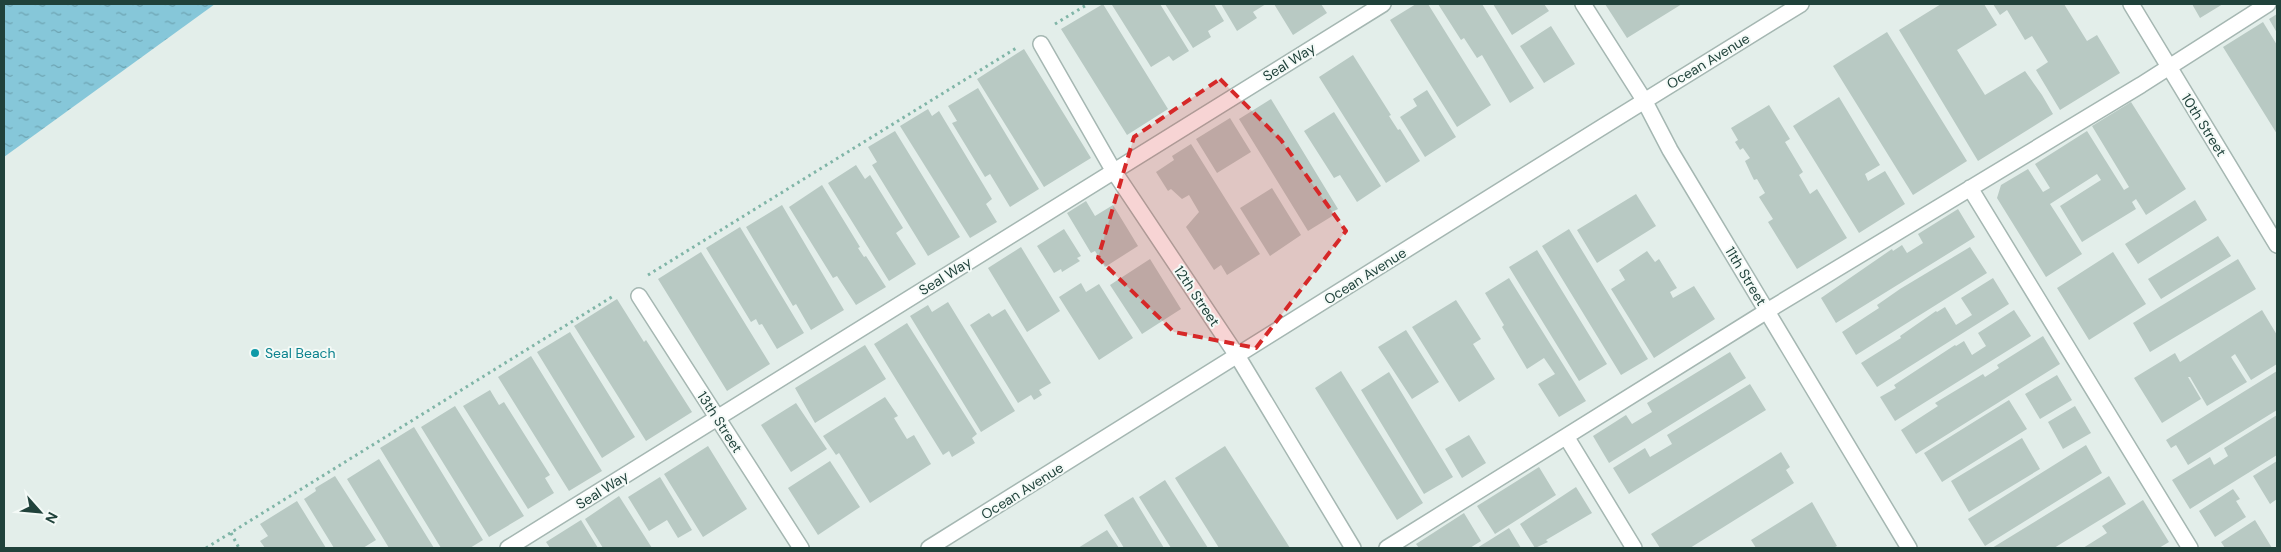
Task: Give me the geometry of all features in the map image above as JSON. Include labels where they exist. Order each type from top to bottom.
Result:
[{"type":"street","name":"Seal Way","points":[[508,548],[1113,170],[1383,4]]},
{"type":"street","name":"11th Street","points":[[1583,4],[1644,100],[1670,150],[1909,548]]},
{"type":"street","name":"Ocean Avenue","points":[[929,548],[1238,357],[1644,100],[1802,4]]},
{"type":"street","name":"10th Street","points":[[2131,4],[2277,245]]},
{"type":"street","points":[[1387,548],[1567,438],[1767,311],[2268,4]]},
{"type":"street","name":"12th Street","points":[[1041,44],[1113,170],[1238,357],[1353,548]]},
{"type":"street","points":[[1970,188],[2190,548]]},
{"type":"street","name":"13th Street","points":[[639,296],[801,548]]},
{"type":"street","points":[[1567,438],[1634,548]]},
{"type":"path","points":[[232,533],[239,548]]},
{"type":"highlighted area","points":[[1220,79],[1281,140],[1346,231],[1256,348],[1174,332],[1098,258],[1134,137]]},
{"type":"water","points":[[4,4],[215,4],[4,157]]},
{"type":"building","points":[[1103,4],[1168,109],[1127,135],[1061,29]]},
{"type":"building","points":[[1160,4],[1189,51],[1173,61],[1169,56],[1151,67],[1112,5]]},
{"type":"building","points":[[1165,4],[1214,4],[1224,21],[1208,31],[1211,37],[1193,48]]},
{"type":"building","points":[[1221,4],[1266,4],[1253,12],[1257,18],[1237,31]]},
{"type":"building","points":[[1274,4],[1321,4],[1327,13],[1293,35]]},
{"type":"building","points":[[1416,4],[1428,4],[1491,105],[1457,127],[1390,20]]},
{"type":"building","points":[[1438,4],[1482,4],[1534,88],[1510,103],[1482,55],[1477,58],[1464,38],[1461,40]]},
{"type":"building","points":[[1493,4],[1544,4],[1549,11],[1512,35]]},
{"type":"building","points":[[1605,4],[1682,4],[1627,38]]},
{"type":"building","points":[[1941,4],[1984,4],[1997,25],[1957,50],[1985,95],[2025,71],[2053,114],[1978,161],[1899,30]]},
{"type":"building","points":[[1993,4],[2064,4],[2087,41],[2097,35],[2120,73],[2060,110],[2036,70],[2048,62],[2032,36],[2025,40],[2007,10],[2000,15]]},
{"type":"building","points":[[2192,4],[2223,4],[2200,18]]},
{"type":"building","points":[[2277,14],[2277,33],[2269,19]]},
{"type":"building","points":[[2263,22],[2277,45],[2277,134],[2223,47]]},
{"type":"building","points":[[1551,26],[1575,64],[1544,83],[1520,46]]},
{"type":"building","points":[[1887,32],[1967,161],[1913,195],[1833,66]]},
{"type":"building","points":[[1024,49],[1091,158],[1044,187],[977,79]]},
{"type":"building","points":[[1353,55],[1391,115],[1389,116],[1398,130],[1400,129],[1420,161],[1386,183],[1319,77]]},
{"type":"building","points":[[978,88],[1039,189],[1010,207],[990,174],[985,177],[952,123],[957,121],[948,106]]},
{"type":"building","points":[[1427,90],[1456,137],[1425,157],[1400,117],[1417,106],[1413,99]]},
{"type":"building","points":[[1839,97],[1880,165],[1865,174],[1868,181],[1885,171],[1905,204],[1859,233],[1793,126]]},
{"type":"building","points":[[1271,99],[1338,209],[1332,212],[1334,215],[1308,231],[1239,119]]},
{"type":"building","points":[[2131,102],[2186,189],[2146,215],[2136,199],[2132,202],[2136,209],[2082,242],[2060,206],[2101,180],[2097,174],[2050,204],[2082,254],[2046,277],[1997,198],[2001,185],[2028,169],[2043,192],[2050,188],[2035,164],[2087,131],[2124,190],[2129,187],[2092,126]]},
{"type":"building","points":[[1769,105],[1790,139],[1785,142],[1803,172],[1799,175],[1810,194],[1817,189],[1847,238],[1797,269],[1768,222],[1773,219],[1759,197],[1765,193],[1757,179],[1754,180],[1745,161],[1750,158],[1743,148],[1740,150],[1735,142],[1738,140],[1731,128]]},
{"type":"building","points":[[928,109],[932,116],[939,111],[992,199],[986,204],[997,222],[970,238],[900,126]]},
{"type":"building","points":[[1334,112],[1381,186],[1357,202],[1340,175],[1334,178],[1304,131]]},
{"type":"building","points":[[1230,118],[1251,152],[1217,173],[1196,139]]},
{"type":"building","points":[[895,131],[960,237],[928,256],[872,165],[877,162],[868,147]]},
{"type":"building","points":[[1191,144],[1260,254],[1227,275],[1221,265],[1214,270],[1186,227],[1199,212],[1189,195],[1182,199],[1171,189],[1168,191],[1156,172],[1174,160],[1172,156]]},
{"type":"building","points":[[856,165],[865,179],[870,175],[903,228],[896,233],[916,264],[889,281],[828,183]]},
{"type":"building","points":[[822,185],[860,247],[858,248],[864,257],[866,256],[886,287],[856,305],[837,276],[833,278],[789,207]]},
{"type":"building","points":[[1272,188],[1301,235],[1270,256],[1240,208]]},
{"type":"building","points":[[1636,194],[1656,226],[1597,263],[1577,230]]},
{"type":"building","points":[[2195,200],[2207,220],[2138,264],[2125,244]]},
{"type":"building","points":[[1086,201],[1095,216],[1113,205],[1138,246],[1105,267],[1095,251],[1091,253],[1067,213]]},
{"type":"building","points":[[782,205],[844,310],[811,330],[796,304],[793,306],[746,227]]},
{"type":"building","points":[[1958,209],[1975,237],[1836,323],[1821,298],[1892,249],[1893,251],[1902,245],[1907,253],[1923,243],[1918,234]]},
{"type":"building","points":[[740,227],[804,333],[777,349],[762,324],[759,325],[756,319],[751,322],[706,248]]},
{"type":"building","points":[[1064,229],[1081,256],[1077,258],[1080,261],[1062,272],[1061,269],[1054,273],[1037,246]]},
{"type":"building","points":[[1569,229],[1648,359],[1621,375],[1542,246]]},
{"type":"building","points":[[2218,236],[2231,256],[2161,299],[2148,279]]},
{"type":"building","points":[[1021,247],[1060,311],[1027,332],[988,268]]},
{"type":"building","points":[[1970,247],[1987,273],[1856,355],[1842,332],[1879,308],[1877,305],[1900,289]]},
{"type":"building","points":[[1537,250],[1607,364],[1579,381],[1509,267]]},
{"type":"building","points":[[1647,251],[1655,262],[1659,259],[1677,288],[1670,292],[1673,298],[1694,286],[1715,319],[1654,358],[1611,289],[1625,280],[1619,270]]},
{"type":"building","points":[[701,252],[770,364],[727,391],[658,279]]},
{"type":"building","points":[[2113,252],[2146,304],[2089,340],[2057,288]]},
{"type":"building","points":[[1150,259],[1181,309],[1142,334],[1110,285]]},
{"type":"building","points":[[2238,259],[2256,289],[2150,352],[2133,323]]},
{"type":"building","points":[[1509,278],[1586,401],[1559,417],[1538,384],[1555,374],[1544,358],[1527,369],[1502,327],[1504,325],[1485,293]]},
{"type":"building","points":[[1993,278],[2009,304],[1877,387],[1861,363],[1901,338],[1900,336],[1936,311],[1945,307],[1956,325],[1972,315],[1961,298]]},
{"type":"building","points":[[1081,283],[1086,292],[1099,284],[1133,338],[1099,360],[1059,297]]},
{"type":"building","points":[[617,299],[692,412],[646,441],[574,326]]},
{"type":"building","points":[[1456,300],[1481,339],[1473,344],[1495,379],[1459,402],[1412,327]]},
{"type":"building","points":[[948,302],[1015,411],[981,432],[910,316],[928,305],[932,312]]},
{"type":"building","points":[[1005,309],[1051,383],[1039,390],[1042,395],[1034,400],[1031,395],[1018,403],[970,325],[989,313],[992,317]]},
{"type":"building","points":[[2014,310],[2031,336],[1895,421],[1880,397],[1896,388],[1894,385],[1955,345],[1964,341],[1972,355],[1986,346],[1978,333]]},
{"type":"building","points":[[2262,310],[2277,335],[2277,364],[2251,380],[2235,354],[2231,357],[2247,382],[2207,406],[2190,377],[2188,377],[2201,399],[2162,423],[2134,378],[2175,353],[2180,362]]},
{"type":"building","points":[[907,323],[977,434],[972,438],[975,443],[952,457],[949,451],[943,455],[874,344]]},
{"type":"building","points":[[1406,330],[1439,382],[1412,399],[1378,347]]},
{"type":"building","points":[[570,332],[635,437],[602,458],[537,352]]},
{"type":"building","points":[[2043,336],[2060,364],[1916,454],[1901,430],[1938,406],[1935,403],[1983,374],[1985,377],[1999,368],[1997,365]]},
{"type":"building","points":[[865,345],[886,379],[815,423],[795,388]]},
{"type":"building","points":[[1730,352],[1746,378],[1609,463],[1593,436],[1626,415],[1632,424],[1652,412],[1647,403]]},
{"type":"building","points":[[531,356],[602,471],[569,491],[498,377]]},
{"type":"building","points":[[1341,371],[1423,503],[1397,520],[1315,388]]},
{"type":"building","points":[[2277,371],[2277,410],[2188,465],[2176,445],[2171,448],[2166,440]]},
{"type":"building","points":[[1389,372],[1453,477],[1424,494],[1361,390]]},
{"type":"building","points":[[2057,375],[2072,400],[2040,419],[2025,394]]},
{"type":"building","points":[[1750,384],[1766,410],[1629,494],[1613,468],[1645,448],[1650,457],[1672,444],[1667,435]]},
{"type":"building","points":[[490,390],[499,405],[504,402],[550,475],[545,478],[554,493],[528,509],[463,406]]},
{"type":"building","points":[[885,397],[898,416],[894,418],[907,439],[914,435],[931,464],[870,503],[839,453],[836,455],[823,436]]},
{"type":"building","points":[[2009,400],[2027,429],[1942,482],[1924,453]]},
{"type":"building","points":[[796,403],[827,449],[791,472],[761,425]]},
{"type":"building","points":[[455,406],[524,516],[489,537],[421,427]]},
{"type":"building","points":[[2075,406],[2091,433],[2063,449],[2048,422]]},
{"type":"building","points":[[2277,415],[2277,455],[2190,509],[2172,480],[2210,457],[2214,465],[2228,456],[2224,448]]},
{"type":"building","points":[[414,427],[483,540],[470,548],[441,548],[380,448]]},
{"type":"building","points":[[1469,435],[1486,463],[1462,478],[1445,449]]},
{"type":"building","points":[[2022,438],[2040,469],[1969,512],[1951,481]]},
{"type":"building","points":[[2086,445],[2102,473],[1985,546],[1968,519]]},
{"type":"building","points":[[708,446],[747,509],[703,537],[664,474]]},
{"type":"building","points":[[1225,446],[1290,548],[1219,548],[1175,478]]},
{"type":"building","points":[[1781,452],[1790,467],[1786,470],[1794,483],[1690,548],[1660,548],[1651,534]]},
{"type":"building","points":[[379,459],[434,548],[389,548],[347,479]]},
{"type":"building","points":[[830,461],[860,507],[818,535],[788,488]]},
{"type":"building","points":[[2277,461],[2277,499],[2270,504],[2253,476]]},
{"type":"building","points":[[1539,467],[1556,495],[1495,534],[1477,506]]},
{"type":"building","points":[[335,476],[376,540],[363,548],[334,548],[304,499],[316,491],[315,488]]},
{"type":"building","points":[[2109,476],[2126,504],[2054,548],[1992,548]]},
{"type":"building","points":[[660,477],[692,530],[678,538],[667,520],[649,531],[628,497]]},
{"type":"building","points":[[1165,480],[1208,548],[1171,548],[1139,497]]},
{"type":"building","points":[[1576,487],[1592,513],[1546,540],[1548,542],[1535,548],[1520,524]]},
{"type":"building","points":[[2233,489],[2240,499],[2236,501],[2246,517],[2215,537],[2199,511]]},
{"type":"building","points":[[619,496],[652,548],[603,548],[585,519]]},
{"type":"building","points":[[1133,497],[1164,548],[1124,548],[1104,515]]},
{"type":"building","points":[[2143,500],[2169,542],[2159,548],[2083,548],[2107,533],[2102,526]]},
{"type":"building","points":[[297,501],[326,548],[265,548],[260,541],[268,536],[260,524]]},
{"type":"building","points":[[1812,502],[1837,546],[1833,548],[1756,548],[1751,540]]},
{"type":"building","points":[[1464,513],[1481,541],[1470,548],[1419,548],[1416,544]]},
{"type":"building","points":[[581,520],[598,548],[550,548],[546,542]]},
{"type":"building","points":[[2255,520],[2272,548],[2225,548],[2221,542]]},
{"type":"building","points":[[1509,528],[1521,548],[1477,548]]},
{"type":"building","points":[[1107,530],[1119,548],[1078,548]]},
{"type":"place","name":"Seal Beach","points":[[255,353]]}]
